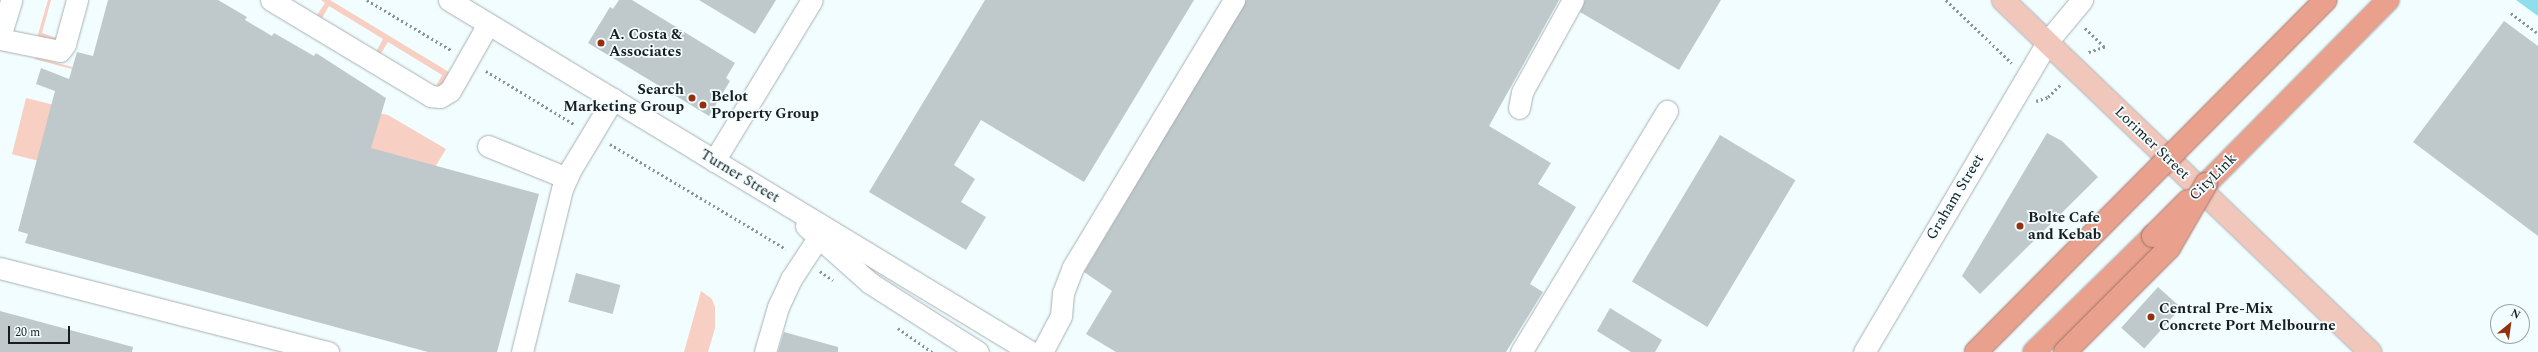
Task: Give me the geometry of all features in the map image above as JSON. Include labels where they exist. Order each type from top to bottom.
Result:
[{"type":"highway","points":[[1976,352],[2326,0]]},
{"type":"highway","name":"CityLink","points":[[2034,352],[2206,184],[2388,0]]},
{"type":"highway","points":[[2065,352],[2169,248],[2206,184]]},
{"type":"main road","name":"Lorimer Street","points":[[2003,0],[2370,352]]},
{"type":"street","points":[[10,0],[0,38],[60,51],[65,44],[77,0]]},
{"type":"street","points":[[271,0],[432,96],[447,95],[488,24]]},
{"type":"street","name":"Turner Street","points":[[449,0],[1031,352]]},
{"type":"street","points":[[714,160],[812,0]]},
{"type":"street","points":[[1042,352],[1061,316],[1063,293],[1073,267],[1234,0]]},
{"type":"street","points":[[1519,108],[1522,92],[1573,0]]},
{"type":"street","name":"Graham Street","points":[[1864,352],[2047,42],[2082,0]]},
{"type":"street","points":[[522,352],[556,209],[567,178],[613,99]]},
{"type":"street","points":[[1521,352],[1667,111]]},
{"type":"street","points":[[488,146],[567,178]]},
{"type":"street","points":[[780,201],[818,238],[870,283],[978,352]]},
{"type":"street","points":[[765,352],[778,307],[818,238]]},
{"type":"street","points":[[0,268],[328,352]]},
{"type":"path","points":[[367,0],[804,260],[838,284]]},
{"type":"path","points":[[1946,0],[2026,77]]},
{"type":"path","points":[[2511,13],[2538,33]]},
{"type":"path","points":[[895,326],[932,352]]},
{"type":"shaded area","points":[[48,0],[51,0],[42,33],[57,38],[56,44],[37,38]]},
{"type":"shaded area","points":[[321,0],[330,0],[449,72],[439,90],[435,88],[442,75],[388,42],[380,55],[376,52],[383,39],[329,6],[322,18],[317,15],[325,3]]},
{"type":"shaded area","points":[[35,57],[88,71],[88,73],[34,59]]},
{"type":"shaded area","points":[[26,98],[54,105],[40,161],[12,154]]},
{"type":"shaded area","points":[[379,113],[388,115],[446,149],[434,169],[369,151]]},
{"type":"shaded area","points":[[701,291],[712,299],[715,307],[715,328],[708,352],[684,352]]},
{"type":"water","points":[[2516,0],[2538,0],[2538,16]]},
{"type":"building","points":[[108,0],[218,0],[247,17],[245,20],[272,36],[274,33],[314,56],[316,53],[386,98],[371,148],[539,194],[497,352],[428,352],[25,243],[28,234],[18,231],[55,91],[36,84],[41,68],[69,79],[77,52],[93,56]]},
{"type":"building","points":[[619,0],[632,0],[735,63],[726,78],[730,81],[709,116],[588,43],[610,7],[613,9]]},
{"type":"building","points":[[699,0],[776,0],[755,34]]},
{"type":"building","points":[[985,0],[1194,0],[1084,182],[981,120],[954,165],[975,179],[961,202],[986,217],[966,250],[869,192]]},
{"type":"building","points":[[1246,0],[1559,0],[1489,126],[1551,163],[1538,184],[1576,207],[1530,284],[1543,292],[1506,352],[1116,352],[1086,334],[1112,291],[1084,272]]},
{"type":"building","points":[[1585,0],[1721,0],[1679,70],[1580,12]]},
{"type":"building","points":[[2504,21],[2538,46],[2538,236],[2413,142]]},
{"type":"building","name":"Bolte Cafe and Kebab","points":[[2047,133],[2062,141],[2098,177],[1980,294],[1962,276]]},
{"type":"building","points":[[1720,135],[1795,180],[1707,327],[1632,282]]},
{"type":"building","points":[[576,273],[620,285],[613,314],[568,302]]},
{"type":"building","name":"Central Pre-Mix Concrete Port Melbourne","points":[[2158,287],[2181,308],[2144,349],[2121,328]]},
{"type":"building","points":[[1610,308],[1662,340],[1655,352],[1631,352],[1597,331]]},
{"type":"building","points":[[0,311],[133,347],[132,352],[0,352]]},
{"type":"building","points":[[784,332],[838,347],[838,352],[778,352]]},
{"type":"place","name":"A. Costa & Associates","points":[[601,43]]},
{"type":"place","name":"Search Marketing Group","points":[[692,98]]},
{"type":"place","name":"Belot Property Group","points":[[703,105]]},
{"type":"place","name":"Bolte Cafe and Kebab","points":[[2020,226]]},
{"type":"place","name":"Central Pre-Mix Concrete Port Melbourne","points":[[2151,317]]}]
